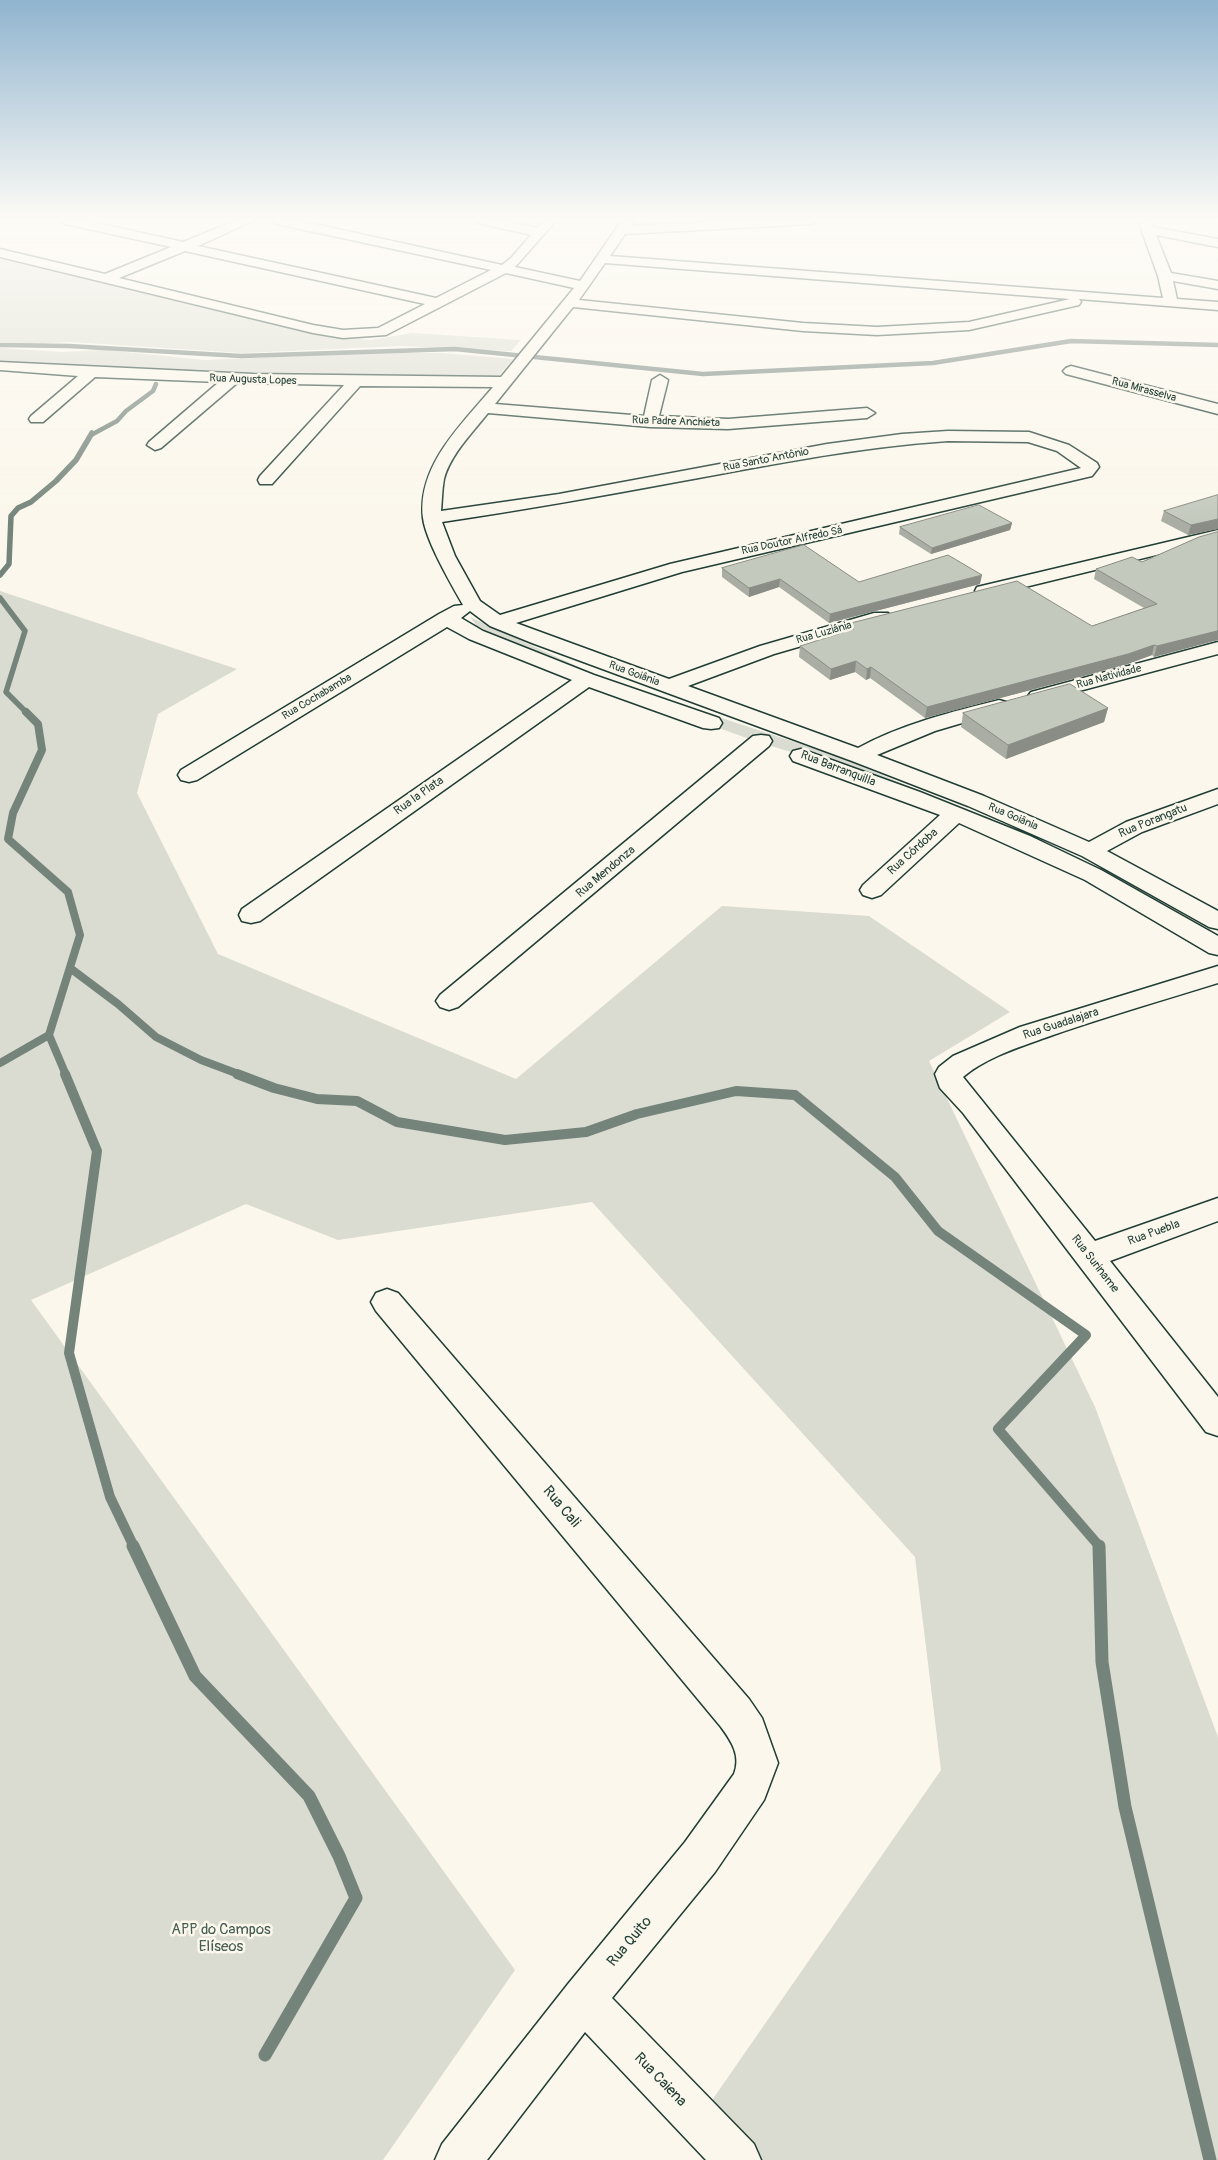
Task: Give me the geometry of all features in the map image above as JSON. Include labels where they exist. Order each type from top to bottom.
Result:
[{"type":"street","points":[[279,321],[343,334],[377,333],[388,330],[405,321]]},
{"type":"street","name":"Rua Goiânia","points":[[556,321],[458,440],[437,473],[432,518],[446,556],[472,604],[497,622],[667,687],[860,756],[976,801],[1218,921]]},
{"type":"street","points":[[736,321],[803,328],[862,331],[954,328],[992,321]]},
{"type":"street","name":"Rua Augusta Lopes","points":[[0,366],[231,380],[506,382]]},
{"type":"street","name":"Rua Mirasselva","points":[[1071,371],[1218,409]]},
{"type":"street","points":[[37,419],[90,372]]},
{"type":"street","points":[[155,445],[231,380]]},
{"type":"street","points":[[650,422],[660,380]]},
{"type":"street","points":[[266,480],[355,382]]},
{"type":"street","name":"Rua Padre Anchieta","points":[[485,408],[650,422],[728,424],[867,413]]},
{"type":"street","name":"Rua Santo Antônio","points":[[432,518],[559,499],[827,449],[902,439],[948,436],[1024,436],[1062,448],[1089,464],[1089,470]]},
{"type":"street","points":[[827,449],[849,465]]},
{"type":"street","name":"Rua Doutor Alfredo Sá","points":[[497,622],[677,568],[1070,478],[1089,470]]},
{"type":"street","points":[[965,595],[1218,535]]},
{"type":"street","name":"Rua Cochabamba","points":[[189,775],[472,604]]},
{"type":"street","name":"Rua Luziânia","points":[[667,687],[767,650],[902,611]]},
{"type":"street","name":"Rua Barranquilla","points":[[446,618],[476,635],[587,679],[761,741],[955,814],[1098,862],[1218,947]]},
{"type":"street","name":"Rua Natividade","points":[[860,756],[882,742],[916,730],[1218,648]]},
{"type":"street","name":"Rua la Plata","points":[[251,915],[587,679]]},
{"type":"street","name":"Rua Mendonza","points":[[448,1002],[761,741]]},
{"type":"street","name":"Rua Porangatu","points":[[1098,862],[1134,827],[1218,796]]},
{"type":"street","name":"Rua Córdoba","points":[[872,890],[955,814]]},
{"type":"street","name":"Rua Guadalajara","points":[[973,1106],[950,1081],[950,1071],[956,1066],[988,1049],[1046,1028],[1218,974]]},
{"type":"street","name":"Rua Suriname","points":[[973,1106],[1218,1422]]},
{"type":"street","name":"Rua Puebla","points":[[1090,1256],[1218,1209]]},
{"type":"street","name":"Rua Cali","points":[[387,1302],[735,1713]]},
{"type":"street","name":"Rua Quito","points":[[458,2160],[583,1999],[700,1857],[750,1786],[758,1763],[748,1732],[735,1713]]},
{"type":"street","name":"Rua Caiena","points":[[583,1999],[738,2160]]},
{"type":"green space","points":[[0,321],[264,321],[333,337],[371,340],[412,333],[521,340],[511,351],[402,346],[243,353],[71,342],[31,344],[0,342]]},
{"type":"green space","points":[[0,348],[62,352],[104,350],[205,360],[365,353],[441,353],[513,359],[496,379],[350,379],[0,363]]},
{"type":"green space","name":"APP do Campos Elíseos","points":[[0,591],[237,669],[158,714],[137,793],[218,954],[516,1079],[722,906],[869,916],[1010,1012],[929,1061],[1095,1407],[1218,1737],[1218,2160],[761,2160],[708,2106],[941,1770],[915,1557],[592,1202],[338,1240],[246,1204],[31,1300],[515,1970],[383,2160],[0,2160]]},
{"type":"green space","points":[[470,617],[609,681],[837,756],[1064,852],[1218,941],[1057,858],[830,764],[755,741],[601,686],[477,626]]},
{"type":"building","points":[[1218,495],[1218,519],[1191,525],[1164,511]]},
{"type":"building","points":[[979,505],[1012,523],[932,548],[900,527]]},
{"type":"building","points":[[1218,532],[1217,631],[1157,646],[1154,645],[1128,654],[927,707],[871,667],[867,669],[856,661],[831,669],[800,646],[854,629],[847,624],[1017,581],[1092,626],[1157,604],[1096,569],[1132,557],[1142,562],[1199,537]]},
{"type":"building","points":[[804,545],[859,582],[948,555],[982,575],[830,614],[780,579],[749,588],[722,568]]},
{"type":"building","points":[[1070,684],[1108,708],[1008,745],[963,713]]},
{"type":"waterway","points":[[0,345],[69,346],[241,356],[455,349],[703,374],[933,363],[1071,341],[1218,345]]},
{"type":"waterway","points":[[91,435],[117,421],[126,411],[153,391],[156,384]]},
{"type":"waterway","points":[[0,575],[9,564],[11,516],[18,508],[31,502],[56,481],[76,460],[92,433]]},
{"type":"waterway","points":[[0,598],[25,631],[6,692],[38,724],[42,750],[13,813],[8,839],[68,892],[80,935],[49,1035]]},
{"type":"waterway","points":[[70,968],[118,1004],[156,1037],[201,1060],[241,1075]]},
{"type":"waterway","points":[[0,1063],[49,1035]]},
{"type":"waterway","points":[[49,1035],[66,1075]]},
{"type":"waterway","points":[[65,1074],[97,1151],[69,1353],[110,1497],[134,1547]]},
{"type":"waterway","points":[[237,1074],[274,1088],[317,1099],[357,1101],[397,1122],[505,1140],[586,1132],[637,1114],[736,1091],[795,1095],[895,1177],[938,1231],[1086,1335],[998,1429],[1100,1547]]},
{"type":"waterway","points":[[133,1546],[195,1676],[309,1796],[339,1856],[356,1898],[265,2055]]},
{"type":"waterway","points":[[1099,1546],[1102,1662],[1125,1807],[1210,2160]]}]
